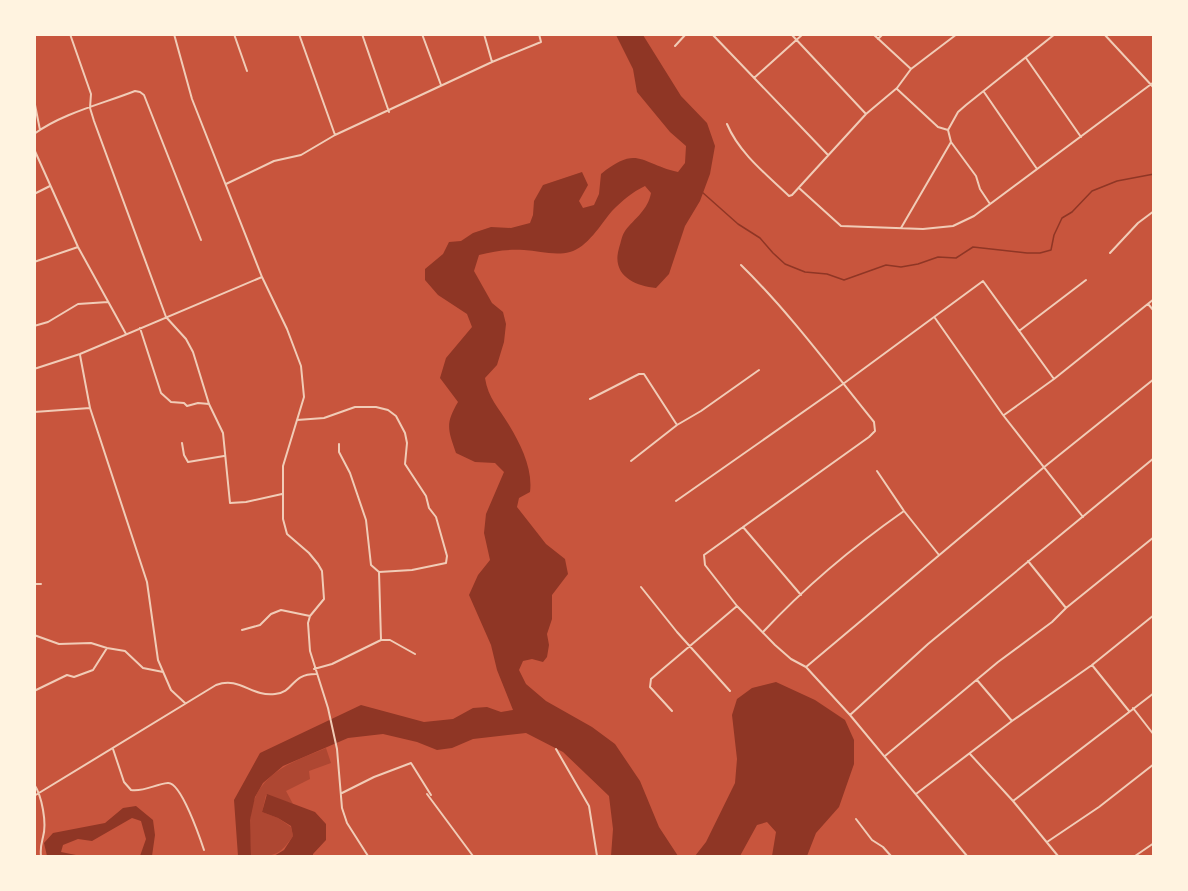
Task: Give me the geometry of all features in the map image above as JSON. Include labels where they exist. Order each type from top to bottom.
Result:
[{"type":"street","points":[[70,34],[89,88],[90,108],[111,170],[166,317],[189,345],[209,404],[223,433],[230,503],[282,494]]},
{"type":"street","points":[[174,34],[192,99],[262,277],[287,329],[301,366],[304,398],[283,466],[283,519],[287,534],[309,553],[322,571],[324,599],[310,616],[309,641],[314,669],[338,749],[342,808],[347,823],[368,856]]},
{"type":"street","points":[[234,34],[247,71]]},
{"type":"street","points":[[299,34],[335,135]]},
{"type":"street","points":[[362,34],[389,112]]},
{"type":"street","points":[[422,34],[441,87]]},
{"type":"street","points":[[484,34],[492,62]]},
{"type":"street","points":[[226,184],[274,161],[301,155],[335,135],[389,112],[492,62],[541,42],[539,34]]},
{"type":"street","points":[[675,46],[686,34]]},
{"type":"street","points":[[712,34],[828,155]]},
{"type":"street","points":[[791,34],[866,114]]},
{"type":"street","points":[[753,79],[803,34]]},
{"type":"street","points":[[873,34],[911,69]]},
{"type":"street","points":[[878,39],[883,34]]},
{"type":"street","points":[[727,124],[734,140],[789,196],[866,114],[897,88],[911,69],[957,34]]},
{"type":"street","points":[[990,204],[980,189],[976,176],[951,142],[948,130],[958,112],[1055,34]]},
{"type":"street","points":[[1104,34],[1154,88]]},
{"type":"street","points":[[1025,57],[1081,137]]},
{"type":"street","points":[[798,188],[841,226],[863,229],[923,230],[953,226],[974,216],[1154,82]]},
{"type":"street","points":[[897,88],[938,127],[948,130]]},
{"type":"street","points":[[34,134],[90,108],[135,91],[140,92],[144,95],[201,240]]},
{"type":"street","points":[[984,92],[1037,169]]},
{"type":"street","points":[[34,100],[40,130]]},
{"type":"street","points":[[901,228],[951,142]]},
{"type":"street","points":[[34,149],[78,247],[126,334]]},
{"type":"street","points":[[34,194],[50,186]]},
{"type":"street","points":[[1110,253],[1138,223],[1154,211]]},
{"type":"street","points":[[34,262],[78,247]]},
{"type":"street","points":[[741,265],[786,313],[874,422],[875,430],[869,437],[704,555],[705,565],[737,606],[762,633],[791,659],[806,667],[850,715],[967,856]]},
{"type":"street","points":[[34,369],[80,354],[262,277]]},
{"type":"street","points":[[1019,331],[1086,280]]},
{"type":"street","points":[[676,501],[843,384],[983,281],[1054,379]]},
{"type":"street","points":[[1004,415],[1054,379],[1154,299]]},
{"type":"street","points":[[34,326],[48,322],[78,304],[108,302]]},
{"type":"street","points":[[1148,304],[1154,311]]},
{"type":"street","points":[[935,318],[1043,468],[1083,517]]},
{"type":"street","points":[[140,328],[161,393],[171,402],[184,403],[187,406],[209,404]]},
{"type":"street","points":[[80,354],[90,408],[147,582],[156,650],[171,690],[185,703]]},
{"type":"street","points":[[631,461],[677,425],[759,370]]},
{"type":"street","points":[[590,399],[639,374],[644,374],[677,425]]},
{"type":"street","points":[[806,667],[1043,468],[1154,379]]},
{"type":"street","points":[[297,420],[324,418],[355,407],[376,407],[388,410],[401,422],[407,443],[405,464],[426,496],[429,507],[436,517],[447,561],[441,565],[412,570],[380,572]]},
{"type":"street","points":[[34,412],[90,408]]},
{"type":"street","points":[[182,443],[188,462],[224,456]]},
{"type":"street","points":[[339,444],[339,452],[350,473],[366,520],[371,565],[380,572]]},
{"type":"street","points":[[850,715],[928,644],[1154,458]]},
{"type":"street","points":[[877,471],[904,511],[939,555]]},
{"type":"street","points":[[762,633],[801,595],[875,532],[904,511]]},
{"type":"street","points":[[742,526],[801,595]]},
{"type":"street","points":[[885,756],[1154,537]]},
{"type":"street","points":[[1028,561],[1066,608]]},
{"type":"street","points":[[380,572],[381,640]]},
{"type":"street","points":[[34,584],[41,584]]},
{"type":"street","points":[[641,587],[730,691]]},
{"type":"street","points":[[672,711],[649,683],[651,679],[737,606]]},
{"type":"street","points":[[242,630],[260,625],[271,614],[281,610],[310,616]]},
{"type":"street","points":[[915,795],[1012,721],[1092,665],[1154,615]]},
{"type":"street","points":[[34,635],[59,644],[91,643],[125,651],[143,668],[163,672]]},
{"type":"street","points":[[314,669],[332,664],[381,640],[390,640],[415,654]]},
{"type":"street","points":[[34,691],[67,675],[74,677],[93,670],[107,648]]},
{"type":"street","points":[[1092,665],[1129,711]]},
{"type":"street","points":[[34,796],[222,682],[236,682],[263,694],[277,694],[284,692],[297,678],[305,674],[316,674]]},
{"type":"street","points":[[977,680],[1012,721]]},
{"type":"street","points":[[1012,801],[1154,693]]},
{"type":"street","points":[[1133,708],[1154,735]]},
{"type":"street","points":[[113,749],[124,782],[131,790],[140,791],[167,783],[174,785],[186,802],[204,850]]},
{"type":"street","points":[[556,749],[589,806],[597,856]]},
{"type":"street","points":[[970,753],[1058,856]]},
{"type":"street","points":[[341,794],[374,777],[411,763],[431,795]]},
{"type":"street","points":[[1047,842],[1099,807],[1154,764]]},
{"type":"street","points":[[34,784],[40,793],[44,836],[40,846],[40,856]]},
{"type":"street","points":[[427,794],[473,856]]},
{"type":"street","points":[[856,819],[872,840],[891,856]]},
{"type":"street","points":[[1135,856],[1154,843]]},
{"type":"street","points":[[1150,846],[1154,850]]},
{"type":"shaded area","points":[[616,35],[643,35],[681,96],[707,123],[715,146],[710,174],[700,201],[685,226],[669,274],[656,288],[648,287],[626,277],[618,265],[617,257],[623,234],[644,209],[649,199],[651,193],[645,186],[631,194],[612,211],[588,241],[576,250],[559,254],[518,250],[490,252],[479,255],[474,271],[492,303],[503,312],[506,324],[504,342],[497,365],[485,378],[491,397],[518,441],[528,466],[530,492],[519,498],[517,507],[546,544],[565,559],[568,574],[552,595],[552,619],[547,634],[549,645],[547,657],[543,662],[532,659],[523,661],[519,670],[526,684],[546,701],[592,727],[615,744],[640,781],[659,827],[678,856],[611,856],[613,829],[609,796],[563,752],[526,733],[473,739],[452,748],[437,750],[417,742],[383,734],[348,738],[283,766],[263,783],[255,797],[250,820],[251,856],[238,856],[234,800],[260,753],[361,705],[424,722],[453,719],[473,708],[487,707],[501,712],[513,710],[497,670],[491,645],[469,595],[478,575],[490,560],[484,533],[486,514],[504,472],[495,463],[475,462],[456,453],[449,427],[451,416],[458,402],[440,378],[446,358],[472,327],[467,314],[438,295],[425,280],[425,269],[443,254],[449,242],[461,241],[473,233],[491,227],[511,228],[530,223],[534,201],[543,185],[582,172],[588,185],[579,201],[583,208],[594,205],[599,194],[601,174],[623,160],[640,159],[678,172],[685,163],[686,146],[670,132],[637,92],[633,69]]},
{"type":"shaded area","points":[[776,682],[815,700],[845,720],[854,740],[854,764],[839,807],[816,833],[807,856],[772,856],[776,832],[767,822],[757,825],[740,856],[695,856],[706,842],[735,783],[737,759],[732,715],[737,699],[752,688]]},
{"type":"shaded area","points":[[326,748],[331,763],[309,771],[310,779],[286,791],[293,804],[266,795],[262,812],[278,818],[291,827],[293,836],[276,854],[251,856],[250,819],[258,791],[276,772],[287,765]]},
{"type":"shaded area","points":[[267,794],[315,812],[326,824],[326,840],[313,856],[274,856],[284,850],[293,836],[291,826],[262,812]]},
{"type":"shaded area","points":[[136,806],[153,820],[155,835],[152,856],[140,856],[146,839],[141,821],[132,818],[92,841],[78,839],[63,845],[61,852],[81,856],[47,856],[44,843],[53,833],[105,823],[123,808]]},
{"type":"waterway","points":[[702,192],[738,224],[760,238],[785,264],[805,272],[827,274],[844,280],[886,265],[901,267],[938,257],[956,258],[973,247],[1027,253],[1051,250],[1054,235],[1062,218],[1072,212],[1092,191],[1117,181],[1154,174]]}]
